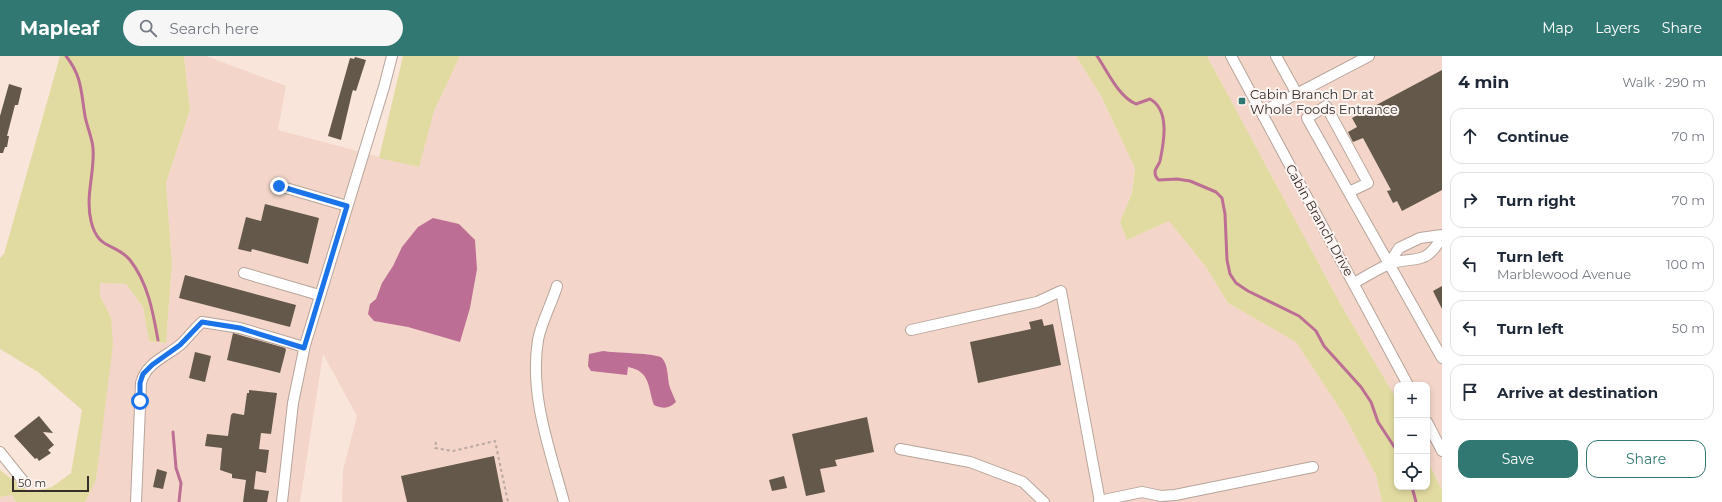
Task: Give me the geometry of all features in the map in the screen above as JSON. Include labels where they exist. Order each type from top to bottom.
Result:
[{"type":"street","points":[[282,502],[293,402],[304,348],[384,87],[392,56]]},
{"type":"street","name":"Cabin Branch Drive","points":[[1231,56],[1406,382]]},
{"type":"street","points":[[1276,56],[1297,94]]},
{"type":"street","points":[[1262,112],[1369,56]]},
{"type":"street","points":[[1349,192],[1368,183],[1326,106],[1306,118],[1442,358]]},
{"type":"street","points":[[279,186],[347,206]]},
{"type":"street","points":[[1354,283],[1388,265],[1423,259],[1436,248],[1442,236]]},
{"type":"street","points":[[1388,265],[1398,248],[1420,238],[1442,236]]},
{"type":"street","points":[[244,273],[319,295]]},
{"type":"street","points":[[557,286],[538,340],[537,385],[541,421],[564,502]]},
{"type":"street","points":[[911,330],[1038,302],[1062,291],[1100,502],[1142,492],[1161,496],[1175,495],[1313,467]]},
{"type":"street","points":[[136,502],[140,383],[143,374],[152,365],[180,345],[202,322],[240,328],[304,348]]},
{"type":"street","points":[[1430,428],[1442,451]]},
{"type":"street","points":[[900,449],[970,462],[1023,482],[1044,502]]},
{"type":"street","points":[[0,452],[24,482]]},
{"type":"path","points":[[436,442],[435,448],[453,451],[495,441],[508,502]]},
{"type":"shaded area","points":[[60,56],[184,56],[190,110],[166,183],[172,264],[166,343],[149,341],[143,307],[126,284],[100,283],[100,296],[111,317],[113,344],[96,480],[85,502],[16,502],[12,495],[0,497],[0,470],[29,492],[52,487],[71,473],[82,410],[38,372],[0,349],[0,258],[4,254]]},
{"type":"shaded area","points":[[184,56],[206,56],[286,86],[278,130],[418,167],[434,111],[460,56],[1076,56],[1101,96],[1135,168],[1132,193],[1120,222],[1127,240],[1169,221],[1206,267],[1228,303],[1296,342],[1344,415],[1376,475],[1382,502],[342,502],[343,470],[357,416],[323,354],[300,502],[85,502],[96,480],[111,317],[100,296],[100,283],[126,284],[143,307],[149,341],[166,343],[172,264],[166,183],[190,110]]},
{"type":"shaded area","points":[[403,56],[460,56],[434,111],[419,167],[379,158]]},
{"type":"shaded area","points":[[1076,56],[1207,56],[1341,305],[1394,395],[1394,490],[1430,490],[1430,466],[1442,490],[1442,502],[1382,502],[1376,475],[1344,415],[1296,342],[1228,303],[1206,267],[1169,221],[1127,240],[1120,222],[1132,193],[1135,168],[1101,96]]},
{"type":"shaded area","points":[[1207,56],[1442,56],[1442,490],[1430,466],[1430,382],[1394,382],[1394,395],[1341,305]]},
{"type":"shaded area","points":[[433,218],[459,224],[475,240],[477,269],[470,308],[460,342],[408,327],[374,321],[368,314],[370,304],[376,299],[382,283],[393,266],[402,247],[418,227]]},
{"type":"shaded area","points":[[603,351],[652,355],[662,358],[666,365],[670,388],[676,402],[666,408],[654,405],[645,377],[641,372],[635,369],[628,367],[627,375],[591,371],[588,366],[589,354]]},
{"type":"shaded area","points":[[12,495],[16,502],[0,502],[0,497]]},
{"type":"building","points":[[355,57],[366,60],[356,91],[353,90],[352,93],[341,140],[328,136],[350,58],[354,59]]},
{"type":"building","points":[[1442,70],[1442,190],[1402,211],[1397,201],[1393,203],[1387,191],[1391,190],[1363,138],[1353,142],[1348,132],[1357,127],[1352,118]]},
{"type":"building","points":[[9,84],[22,88],[18,105],[15,105],[7,136],[9,136],[7,147],[5,147],[3,153],[0,153],[0,116]]},
{"type":"building","points":[[265,204],[319,218],[308,264],[252,249],[251,252],[238,249],[246,217],[261,221]]},
{"type":"building","points":[[185,275],[296,305],[290,327],[179,298]]},
{"type":"building","points":[[1442,286],[1442,309],[1433,291]]},
{"type":"building","points":[[1042,319],[1044,326],[1053,324],[1061,365],[978,383],[970,342],[1031,329],[1029,322]]},
{"type":"building","points":[[233,333],[285,348],[286,350],[280,373],[227,360]]},
{"type":"building","points":[[195,352],[211,356],[205,382],[189,378]]},
{"type":"building","points":[[249,390],[277,393],[271,434],[261,433],[259,449],[269,450],[266,473],[256,471],[254,489],[269,491],[267,502],[243,502],[246,480],[232,478],[232,474],[220,470],[222,448],[205,446],[207,434],[228,436],[231,415],[233,413],[244,415],[247,393],[249,393]]},
{"type":"building","points":[[39,416],[53,433],[43,432],[54,445],[48,450],[51,453],[39,461],[37,458],[35,459],[14,436]]},
{"type":"building","points":[[867,417],[874,452],[835,460],[837,466],[820,469],[825,492],[806,496],[792,434]]},
{"type":"building","points":[[494,456],[503,502],[407,502],[401,476]]},
{"type":"building","points":[[157,469],[167,472],[163,489],[153,487]]},
{"type":"building","points":[[784,476],[787,488],[772,491],[769,480]]},
{"type":"waterway","points":[[66,56],[78,77],[93,148],[89,212],[94,231],[102,242],[124,254],[136,269],[149,298],[158,340]]},
{"type":"waterway","points":[[1097,56],[1114,83],[1124,95],[1136,104],[1150,99],[1161,111],[1164,136],[1160,161],[1155,171],[1156,177],[1159,180],[1177,179],[1190,181],[1216,192],[1222,198],[1225,214],[1227,260],[1230,274],[1236,283],[1248,291],[1299,316],[1316,331],[1324,346],[1361,387],[1371,402],[1378,422],[1394,446]]},
{"type":"waterway","points":[[173,432],[176,468],[181,483],[179,502]]},
{"type":"waterway","points":[[1413,490],[1416,502]]},
{"type":"place","name":"Cabin Branch Dr at Whole Foods Entrance","points":[[1242,101]]},
{"type":"route","points":[[140,401],[140,383],[143,374],[152,365],[180,345],[202,322],[240,328],[304,348],[347,206],[279,186]]}]
